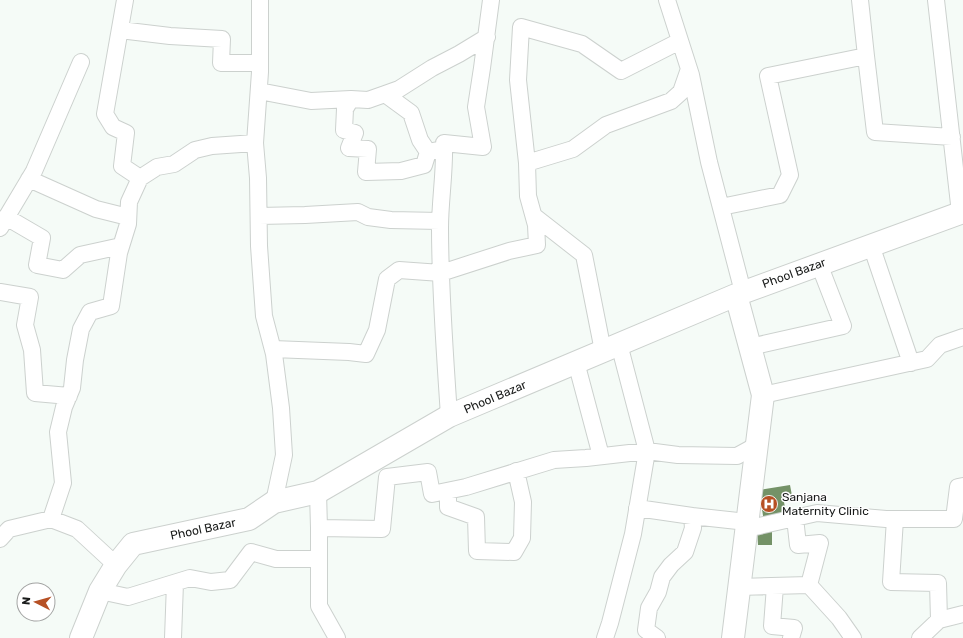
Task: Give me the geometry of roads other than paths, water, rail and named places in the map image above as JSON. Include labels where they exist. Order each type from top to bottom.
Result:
[{"type":"street","points":[[125,0],[105,114],[113,127],[126,133],[122,166],[140,178]]},
{"type":"street","points":[[260,0],[260,63],[255,143],[264,316],[273,349],[281,408],[284,455],[274,502]]},
{"type":"street","points":[[449,416],[444,342],[440,221],[444,144],[483,147],[476,107],[491,0]]},
{"type":"street","points":[[667,0],[689,69],[709,162],[721,207],[750,347],[763,395],[733,638]]},
{"type":"street","points":[[860,0],[875,132],[952,138]]},
{"type":"street","points":[[936,0],[962,212]]},
{"type":"street","points":[[273,349],[366,354],[377,330],[387,279],[399,270],[441,273],[509,251],[536,245],[536,225],[528,196],[527,163],[518,80],[521,27],[582,44],[621,71],[680,41]]},
{"type":"street","points":[[120,30],[170,36],[222,39],[221,63],[260,63]]},
{"type":"street","points":[[259,91],[311,101],[351,99],[368,100],[399,89],[486,37]]},
{"type":"street","points":[[721,207],[780,195],[790,175],[768,76],[866,56]]},
{"type":"street","points":[[81,62],[34,171],[3,222],[42,238],[37,265],[63,270],[80,255],[121,246]]},
{"type":"street","points":[[527,163],[573,149],[606,125],[671,101],[681,92],[689,69]]},
{"type":"street","points":[[385,94],[411,113],[420,140],[428,152]]},
{"type":"street","points":[[351,99],[345,109],[344,130],[355,133],[349,148],[368,149],[366,172],[401,171],[424,165],[428,152]]},
{"type":"street","points":[[51,519],[63,483],[58,432],[64,407],[72,388],[74,360],[81,329],[90,312],[111,306],[118,253],[128,224],[129,202],[140,178],[157,167],[174,164],[195,150],[212,146],[255,143]]},
{"type":"street","points":[[428,152],[444,149]]},
{"type":"street","points":[[29,179],[96,208],[128,218]]},
{"type":"street","points":[[259,216],[358,212],[368,217],[391,220],[440,221]]},
{"type":"street","name":"Phool Bazar","points":[[80,638],[100,591],[116,564],[133,544],[250,519],[274,502],[318,492],[449,416],[739,293],[962,212]]},
{"type":"street","points":[[534,216],[584,255],[611,347],[646,451],[633,534],[605,638]]},
{"type":"street","points":[[871,245],[911,363]]},
{"type":"street","points":[[750,347],[843,326],[819,264]]},
{"type":"street","points":[[0,292],[30,297],[25,325],[32,350],[35,393],[69,396]]},
{"type":"street","points":[[763,395],[927,359],[940,345],[963,337]]},
{"type":"street","points":[[576,362],[601,456]]},
{"type":"street","points":[[319,528],[382,529],[387,477],[428,472],[432,494],[466,487],[554,460],[646,451],[678,456],[737,456],[757,445]]},
{"type":"street","points":[[448,491],[448,507],[476,517],[477,551],[514,552],[522,538],[524,502],[516,471]]},
{"type":"street","points":[[637,508],[747,526],[817,513],[895,519],[954,519],[958,487],[963,486]]},
{"type":"street","points":[[318,492],[319,606],[337,638]]},
{"type":"street","points":[[657,638],[646,630],[648,608],[658,592],[662,577],[671,565],[685,552],[693,528],[692,516]]},
{"type":"street","points":[[795,518],[798,545],[820,543],[809,585]]},
{"type":"street","points":[[0,539],[9,529],[51,519],[77,529],[116,564]]},
{"type":"street","points":[[895,519],[891,582],[938,583],[939,620]]},
{"type":"street","points":[[100,591],[128,597],[190,578],[211,582],[230,580],[251,552],[276,559],[319,560]]},
{"type":"street","points":[[173,638],[175,583]]},
{"type":"street","points":[[739,586],[809,585],[839,618],[853,638]]},
{"type":"street","points":[[775,586],[772,626],[794,628],[791,638]]},
{"type":"street","points":[[920,638],[939,620],[963,614]]},
{"type":"place","name":"Sanjana Maternity Clinic","points":[[769,504]]}]
